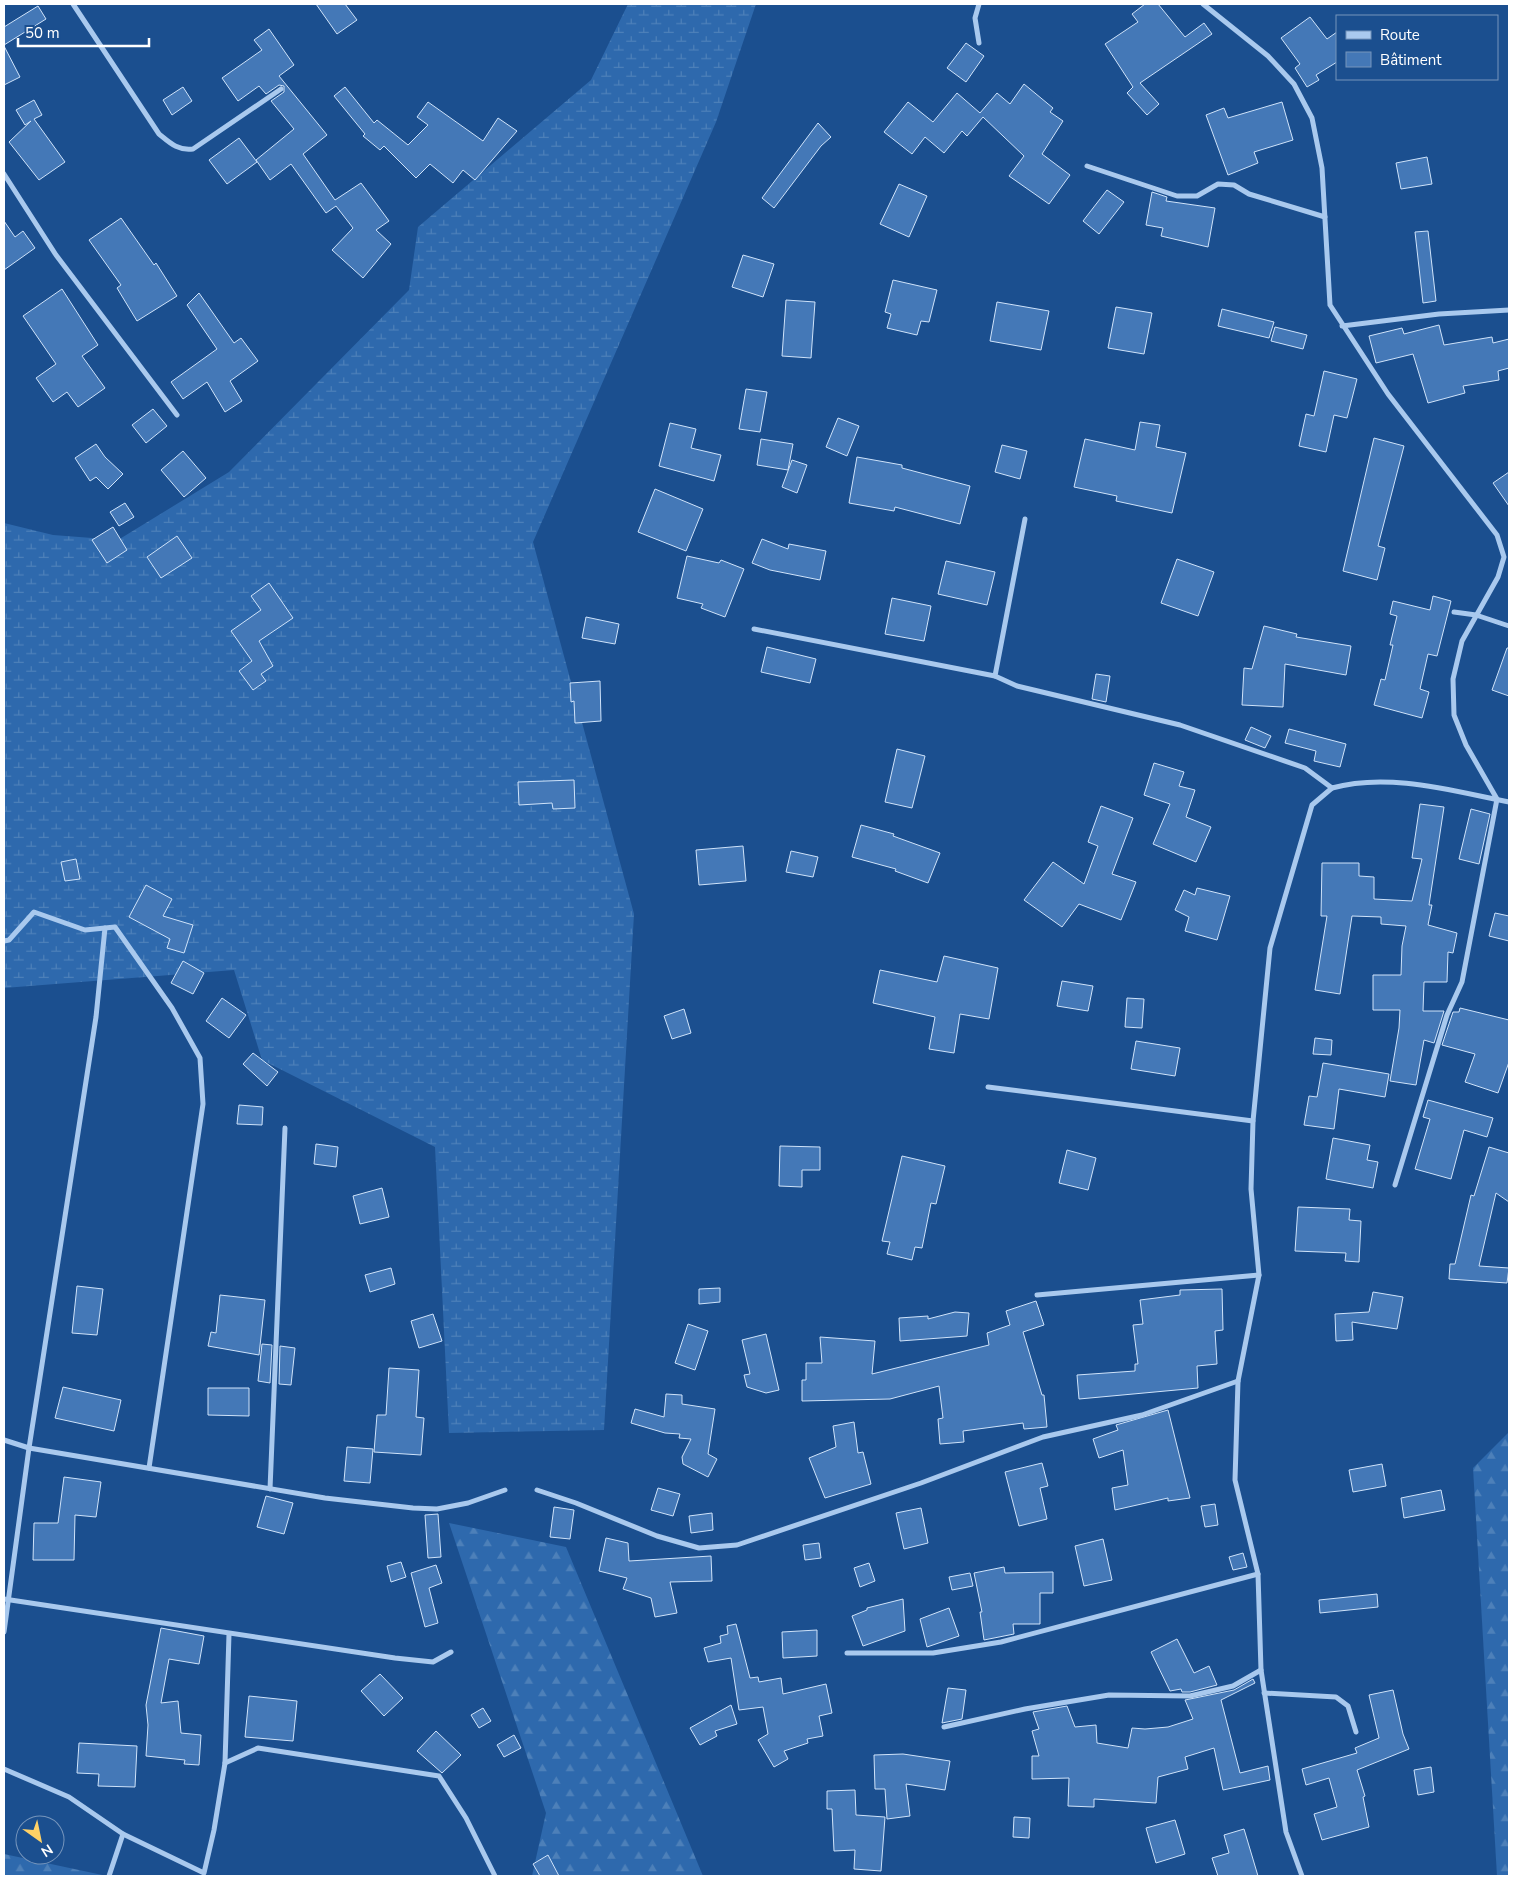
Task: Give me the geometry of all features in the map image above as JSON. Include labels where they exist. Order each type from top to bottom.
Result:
[{"type":"street","points":[[73,4],[158,134],[175,147],[183,150],[193,149],[281,89]]},
{"type":"street","points":[[979,4],[975,18],[979,43]]},
{"type":"street","points":[[1203,4],[1268,56],[1294,84],[1312,118],[1322,168],[1330,306],[1388,394],[1497,535],[1504,557],[1498,577],[1462,641],[1453,679],[1454,715],[1466,745],[1497,799],[1462,982],[1447,1015],[1395,1185]]},
{"type":"street","points":[[1087,166],[1177,196],[1197,196],[1218,184],[1234,185],[1249,194],[1325,217]]},
{"type":"street","points":[[4,174],[56,255],[178,415]]},
{"type":"street","points":[[1342,326],[1440,314],[1509,310]]},
{"type":"street","points":[[994,676],[1025,518]]},
{"type":"street","points":[[1454,612],[1476,615],[1509,626]]},
{"type":"street","points":[[754,629],[994,676],[1017,686],[1180,724],[1305,768],[1332,788]]},
{"type":"street","points":[[1302,1876],[1286,1832],[1261,1670],[1258,1574],[1235,1480],[1238,1381],[1259,1275],[1251,1189],[1253,1120],[1270,948],[1312,805],[1332,788],[1348,783],[1385,782],[1436,788],[1509,802]]},
{"type":"street","points":[[4,941],[9,940],[34,912],[85,930],[115,927],[172,1008],[200,1058],[202,1104],[149,1468]]},
{"type":"street","points":[[4,1632],[6,1600],[96,1017],[106,928]]},
{"type":"street","points":[[988,1087],[1253,1120]]},
{"type":"street","points":[[270,1489],[285,1128]]},
{"type":"street","points":[[1037,1295],[1259,1275]]},
{"type":"street","points":[[537,1490],[576,1503],[657,1536],[699,1548],[737,1544],[921,1483],[1043,1437],[1142,1414],[1238,1381]]},
{"type":"street","points":[[4,1440],[30,1448],[335,1499],[437,1509],[468,1503],[505,1490]]},
{"type":"street","points":[[847,1653],[933,1653],[1001,1642],[1258,1574]]},
{"type":"street","points":[[6,1600],[229,1634],[433,1662],[451,1652]]},
{"type":"street","points":[[4,1769],[69,1797],[123,1834],[204,1873],[214,1830],[225,1763],[229,1634]]},
{"type":"street","points":[[944,1727],[1025,1709],[1109,1695],[1190,1696],[1233,1686],[1261,1670]]},
{"type":"street","points":[[1264,1693],[1336,1697],[1348,1706],[1356,1732]]},
{"type":"street","points":[[225,1763],[258,1748],[439,1776],[466,1818],[495,1876]]},
{"type":"street","points":[[109,1876],[123,1834]]},
{"type":"green space","points":[[628,4],[756,4],[716,122],[533,542],[634,914],[604,1430],[449,1433],[435,1147],[262,1060],[234,970],[4,988],[4,523],[53,535],[118,540],[229,472],[409,290],[418,227],[591,80]]},
{"type":"green space","points":[[1509,1432],[1509,1876],[1497,1876],[1473,1468]]},
{"type":"green space","points":[[449,1523],[566,1547],[703,1876],[532,1876],[546,1813]]},
{"type":"green space","points":[[4,1854],[15,1856],[15,1865],[56,1865],[107,1876],[4,1876]]},
{"type":"building","points":[[316,4],[345,4],[357,20],[337,34]]},
{"type":"building","points":[[1145,4],[1158,4],[1185,37],[1204,23],[1212,34],[1140,83],[1159,104],[1147,115],[1127,93],[1133,87],[1105,44],[1138,22],[1132,14]]},
{"type":"building","points":[[38,6],[46,19],[4,45],[4,27]]},
{"type":"building","points":[[1310,17],[1327,39],[1336,33],[1336,63],[1316,75],[1319,80],[1307,87],[1295,68],[1300,64],[1281,38]]},
{"type":"building","points":[[269,29],[294,65],[279,76],[327,135],[303,154],[335,200],[361,183],[389,221],[376,230],[391,244],[363,278],[332,250],[353,228],[336,206],[326,213],[291,164],[270,180],[256,160],[294,129],[271,101],[284,92],[284,86],[279,85],[266,94],[259,86],[238,101],[222,78],[262,50],[254,40]]},
{"type":"building","points":[[966,43],[984,56],[966,82],[947,68]]},
{"type":"building","points":[[4,46],[20,77],[4,85]]},
{"type":"building","points":[[1024,84],[1053,108],[1050,112],[1063,121],[1042,154],[1070,175],[1049,204],[1009,176],[1024,156],[983,117],[967,136],[962,131],[944,153],[925,137],[912,154],[884,132],[908,102],[933,122],[957,93],[980,113],[997,93],[1010,104]]},
{"type":"building","points":[[183,87],[192,101],[172,115],[163,100]]},
{"type":"building","points":[[345,87],[374,123],[377,120],[408,145],[428,125],[417,117],[428,102],[483,141],[498,118],[517,131],[475,180],[463,170],[453,183],[430,164],[416,178],[384,146],[380,150],[363,136],[365,134],[334,96]]},
{"type":"building","points":[[34,100],[42,115],[34,119],[65,162],[39,180],[9,142],[31,121],[25,125],[16,110]]},
{"type":"building","points":[[1282,102],[1293,140],[1254,152],[1258,163],[1228,175],[1206,115],[1224,108],[1228,118]]},
{"type":"building","points":[[818,123],[831,137],[821,146],[774,208],[762,198]]},
{"type":"building","points":[[239,138],[257,162],[227,184],[209,160]]},
{"type":"building","points":[[1427,157],[1432,184],[1401,189],[1396,163]]},
{"type":"building","points":[[899,184],[927,196],[909,237],[880,224]]},
{"type":"building","points":[[1107,190],[1124,202],[1099,234],[1083,221]]},
{"type":"building","points":[[1152,192],[1167,197],[1166,201],[1215,208],[1208,247],[1161,236],[1163,228],[1146,225]]},
{"type":"building","points":[[121,218],[154,265],[156,263],[177,296],[137,321],[117,288],[121,285],[89,240]]},
{"type":"building","points":[[4,221],[15,237],[23,231],[35,248],[4,270]]},
{"type":"building","points":[[1428,231],[1436,301],[1423,303],[1415,232]]},
{"type":"building","points":[[743,255],[774,264],[763,297],[732,287]]},
{"type":"building","points":[[893,280],[937,290],[929,322],[921,321],[917,335],[887,328],[891,314],[885,312]]},
{"type":"building","points":[[62,289],[98,345],[82,356],[105,388],[78,407],[67,392],[53,402],[36,378],[56,364],[23,316]]},
{"type":"building","points":[[199,293],[234,343],[241,338],[258,361],[230,381],[242,401],[225,412],[207,382],[183,399],[171,382],[217,349],[187,305]]},
{"type":"building","points":[[786,300],[815,302],[811,358],[782,356]]},
{"type":"building","points":[[997,302],[1049,311],[1041,350],[990,341]]},
{"type":"building","points":[[1116,307],[1152,313],[1144,354],[1108,348]]},
{"type":"building","points":[[1222,309],[1274,322],[1269,338],[1218,326]]},
{"type":"building","points":[[1439,325],[1444,345],[1492,337],[1493,343],[1509,339],[1509,368],[1498,371],[1499,380],[1463,386],[1465,393],[1428,403],[1413,354],[1376,363],[1369,336],[1402,328],[1404,334]]},
{"type":"building","points":[[1275,327],[1307,335],[1303,349],[1271,341]]},
{"type":"building","points":[[1324,371],[1357,379],[1347,418],[1334,415],[1326,452],[1299,446],[1306,414],[1314,416]]},
{"type":"building","points":[[746,389],[767,392],[760,432],[739,429]]},
{"type":"building","points":[[153,409],[167,426],[146,443],[132,425]]},
{"type":"building","points":[[838,418],[859,426],[847,456],[826,447]]},
{"type":"building","points":[[1140,422],[1160,425],[1156,447],[1186,453],[1172,513],[1116,501],[1117,496],[1074,487],[1085,439],[1135,450]]},
{"type":"building","points":[[670,423],[696,429],[691,448],[721,455],[714,481],[659,466]]},
{"type":"building","points":[[1374,438],[1404,446],[1378,546],[1385,548],[1377,580],[1343,571]]},
{"type":"building","points":[[761,439],[793,444],[788,470],[757,465]]},
{"type":"building","points":[[96,444],[105,457],[123,474],[108,489],[96,477],[90,481],[75,458]]},
{"type":"building","points":[[1002,445],[1027,451],[1020,479],[995,472]]},
{"type":"building","points":[[183,451],[206,478],[184,497],[161,470]]},
{"type":"building","points":[[857,457],[902,465],[902,468],[970,486],[960,524],[895,507],[894,511],[849,503]]},
{"type":"building","points":[[792,460],[807,465],[797,493],[782,487]]},
{"type":"building","points":[[1509,472],[1509,506],[1493,483]]},
{"type":"building","points":[[655,489],[703,509],[686,551],[638,532]]},
{"type":"building","points":[[125,503],[134,517],[119,526],[110,512]]},
{"type":"building","points":[[113,527],[127,550],[107,563],[92,540]]},
{"type":"building","points":[[177,536],[192,558],[161,578],[147,557]]},
{"type":"building","points":[[762,539],[788,549],[789,544],[826,551],[820,580],[770,570],[752,563]]},
{"type":"building","points":[[687,556],[719,563],[721,560],[744,569],[725,617],[701,608],[703,604],[677,598]]},
{"type":"building","points":[[1177,559],[1214,572],[1198,616],[1161,603]]},
{"type":"building","points":[[946,561],[995,572],[987,605],[938,594]]},
{"type":"building","points":[[269,583],[293,618],[259,641],[273,666],[261,674],[266,681],[253,690],[239,671],[252,661],[231,631],[261,610],[251,596]]},
{"type":"building","points":[[1433,596],[1451,601],[1437,656],[1428,654],[1420,689],[1429,692],[1422,718],[1374,705],[1381,679],[1385,680],[1393,645],[1390,645],[1397,616],[1390,614],[1393,601],[1430,610]]},
{"type":"building","points":[[892,598],[931,606],[924,641],[885,634]]},
{"type":"building","points":[[586,617],[619,624],[615,644],[582,638]]},
{"type":"building","points":[[1264,626],[1297,634],[1296,637],[1351,646],[1346,675],[1285,664],[1283,707],[1242,705],[1244,668],[1252,669]]},
{"type":"building","points":[[767,647],[816,659],[810,683],[761,672]]},
{"type":"building","points":[[1507,648],[1509,648],[1509,696],[1492,690]]},
{"type":"building","points":[[1096,674],[1110,676],[1106,702],[1092,699]]},
{"type":"building","points":[[600,681],[601,721],[575,723],[574,701],[571,702],[570,683]]},
{"type":"building","points":[[1251,727],[1271,736],[1265,748],[1245,740]]},
{"type":"building","points":[[1289,729],[1346,744],[1340,767],[1314,761],[1316,751],[1285,743]]},
{"type":"building","points":[[897,749],[925,756],[912,808],[885,802]]},
{"type":"building","points":[[1154,763],[1184,772],[1179,786],[1195,790],[1186,817],[1211,827],[1196,862],[1153,844],[1170,804],[1144,795]]},
{"type":"building","points":[[574,780],[575,808],[553,809],[552,803],[519,805],[518,782]]},
{"type":"building","points":[[1420,804],[1444,807],[1429,905],[1432,905],[1428,925],[1457,933],[1453,953],[1448,952],[1447,982],[1424,982],[1423,1011],[1444,1011],[1434,1043],[1424,1040],[1416,1085],[1390,1081],[1399,1028],[1400,1010],[1373,1010],[1373,975],[1401,975],[1402,946],[1406,926],[1381,924],[1381,917],[1352,916],[1340,994],[1315,990],[1327,916],[1321,916],[1322,863],[1359,863],[1359,876],[1374,877],[1374,899],[1412,901],[1422,859],[1412,858]]},
{"type":"building","points":[[1101,806],[1133,818],[1112,874],[1136,882],[1121,920],[1079,904],[1062,927],[1024,900],[1053,862],[1084,884],[1098,846],[1088,842]]},
{"type":"building","points":[[1471,809],[1490,814],[1479,864],[1459,859]]},
{"type":"building","points":[[861,825],[894,834],[893,836],[940,853],[928,883],[895,871],[896,869],[852,857]]},
{"type":"building","points":[[743,846],[746,881],[699,885],[696,850]]},
{"type":"building","points":[[791,851],[818,857],[813,877],[786,872]]},
{"type":"building","points":[[76,859],[80,879],[65,881],[61,862]]},
{"type":"building","points":[[146,885],[172,899],[163,916],[193,925],[184,953],[167,948],[170,939],[129,917]]},
{"type":"building","points":[[1197,888],[1230,896],[1217,940],[1185,931],[1189,917],[1175,910],[1184,890],[1195,895]]},
{"type":"building","points":[[1495,913],[1509,916],[1509,941],[1489,936]]},
{"type":"building","points":[[944,956],[998,968],[989,1019],[960,1014],[954,1053],[929,1049],[935,1017],[873,1003],[880,970],[937,982]]},
{"type":"building","points":[[183,961],[204,973],[193,994],[171,983]]},
{"type":"building","points":[[1062,981],[1093,986],[1088,1011],[1057,1006]]},
{"type":"building","points":[[222,998],[246,1015],[229,1038],[206,1021]]},
{"type":"building","points":[[1127,998],[1144,999],[1142,1028],[1125,1027]]},
{"type":"building","points":[[1460,1008],[1509,1020],[1509,1062],[1498,1093],[1465,1082],[1475,1054],[1442,1045],[1453,1012],[1459,1012]]},
{"type":"building","points":[[684,1009],[691,1033],[672,1039],[664,1016]]},
{"type":"building","points":[[1315,1038],[1332,1040],[1331,1055],[1313,1054]]},
{"type":"building","points":[[1136,1041],[1180,1048],[1175,1076],[1131,1069]]},
{"type":"building","points":[[253,1053],[278,1072],[267,1086],[243,1064]]},
{"type":"building","points":[[1323,1063],[1389,1074],[1385,1097],[1339,1089],[1334,1129],[1304,1125],[1309,1096],[1317,1097]]},
{"type":"building","points":[[1428,1100],[1493,1118],[1487,1137],[1464,1130],[1451,1179],[1415,1169],[1430,1119],[1423,1117]]},
{"type":"building","points":[[239,1105],[263,1107],[262,1125],[237,1124]]},
{"type":"building","points":[[1333,1138],[1370,1145],[1367,1160],[1378,1162],[1373,1188],[1326,1179]]},
{"type":"building","points":[[316,1144],[338,1147],[336,1167],[314,1164]]},
{"type":"building","points":[[780,1146],[820,1147],[820,1170],[802,1170],[802,1187],[779,1186]]},
{"type":"building","points":[[1489,1147],[1509,1153],[1509,1202],[1496,1193],[1479,1266],[1509,1268],[1507,1283],[1449,1279],[1450,1264],[1455,1264],[1471,1195],[1474,1196]]},
{"type":"building","points":[[1067,1150],[1096,1158],[1088,1190],[1059,1183]]},
{"type":"building","points":[[902,1156],[945,1166],[936,1204],[931,1203],[922,1248],[915,1247],[912,1260],[887,1254],[890,1242],[882,1241]]},
{"type":"building","points":[[382,1188],[389,1217],[360,1224],[353,1196]]},
{"type":"building","points":[[1298,1207],[1350,1209],[1349,1220],[1361,1221],[1359,1262],[1345,1261],[1346,1253],[1295,1251]]},
{"type":"building","points":[[391,1268],[395,1284],[370,1292],[365,1275]]},
{"type":"building","points":[[77,1286],[103,1289],[97,1335],[72,1333]]},
{"type":"building","points":[[720,1288],[720,1302],[699,1304],[699,1289]]},
{"type":"building","points":[[1222,1289],[1223,1330],[1215,1331],[1217,1364],[1197,1366],[1198,1388],[1079,1399],[1077,1375],[1135,1371],[1135,1364],[1138,1364],[1133,1325],[1143,1324],[1140,1300],[1180,1295],[1180,1290]]},
{"type":"building","points":[[1373,1292],[1403,1297],[1397,1329],[1352,1322],[1353,1340],[1336,1341],[1335,1314],[1369,1312]]},
{"type":"building","points":[[220,1295],[265,1300],[259,1355],[208,1346],[211,1332],[216,1333]]},
{"type":"building","points":[[1036,1301],[1044,1325],[1023,1332],[1042,1395],[1044,1395],[1047,1427],[1024,1429],[1023,1423],[963,1431],[964,1442],[940,1444],[938,1419],[943,1418],[939,1386],[890,1399],[802,1401],[802,1380],[806,1380],[806,1363],[822,1363],[820,1337],[875,1341],[872,1374],[989,1345],[987,1333],[1010,1325],[1006,1311]]},
{"type":"building","points":[[955,1312],[969,1313],[967,1336],[900,1341],[899,1318],[928,1316],[928,1319]]},
{"type":"building","points":[[433,1314],[442,1341],[419,1348],[411,1321]]},
{"type":"building","points":[[688,1324],[708,1331],[695,1370],[675,1363]]},
{"type":"building","points":[[766,1334],[779,1390],[766,1393],[747,1387],[744,1375],[750,1374],[742,1340]]},
{"type":"building","points":[[262,1344],[272,1345],[270,1383],[258,1381]]},
{"type":"building","points":[[280,1346],[295,1348],[291,1385],[279,1384]]},
{"type":"building","points":[[389,1368],[419,1370],[416,1417],[424,1418],[421,1455],[374,1452],[377,1415],[386,1415]]},
{"type":"building","points":[[63,1387],[121,1400],[114,1431],[55,1418]]},
{"type":"building","points":[[208,1388],[249,1388],[249,1416],[208,1415]]},
{"type":"building","points":[[666,1394],[682,1395],[682,1404],[715,1409],[708,1454],[717,1459],[708,1477],[683,1464],[682,1457],[691,1439],[679,1438],[680,1434],[665,1433],[631,1423],[635,1409],[664,1417]]},
{"type":"building","points":[[1168,1410],[1190,1498],[1168,1501],[1168,1498],[1115,1510],[1112,1488],[1128,1485],[1123,1450],[1099,1458],[1093,1439],[1118,1430],[1116,1425]]},
{"type":"building","points":[[854,1422],[858,1453],[863,1452],[871,1484],[825,1498],[809,1458],[836,1447],[833,1426]]},
{"type":"building","points":[[347,1447],[373,1449],[370,1483],[344,1481]]},
{"type":"building","points":[[1042,1463],[1048,1486],[1040,1488],[1047,1519],[1019,1526],[1005,1472]]},
{"type":"building","points":[[1382,1464],[1386,1486],[1353,1492],[1349,1470]]},
{"type":"building","points":[[64,1477],[101,1482],[96,1517],[75,1515],[74,1560],[33,1560],[34,1523],[58,1523]]},
{"type":"building","points":[[658,1488],[680,1494],[673,1516],[651,1510]]},
{"type":"building","points":[[1441,1490],[1445,1510],[1404,1518],[1401,1498]]},
{"type":"building","points":[[266,1496],[293,1503],[284,1534],[257,1527]]},
{"type":"building","points":[[1215,1504],[1218,1525],[1205,1527],[1201,1506]]},
{"type":"building","points":[[554,1507],[574,1510],[570,1539],[550,1537]]},
{"type":"building","points":[[921,1508],[928,1543],[904,1549],[896,1513]]},
{"type":"building","points":[[712,1513],[713,1530],[691,1533],[689,1516]]},
{"type":"building","points":[[438,1514],[441,1557],[428,1558],[425,1515]]},
{"type":"building","points":[[606,1538],[628,1543],[629,1561],[711,1556],[712,1581],[670,1582],[677,1613],[655,1617],[651,1598],[623,1589],[627,1578],[599,1571]]},
{"type":"building","points":[[1103,1539],[1112,1580],[1084,1586],[1075,1546]]},
{"type":"building","points":[[819,1543],[821,1558],[805,1560],[803,1545]]},
{"type":"building","points":[[1243,1553],[1247,1567],[1233,1570],[1229,1557]]},
{"type":"building","points":[[401,1562],[406,1577],[391,1582],[387,1566]]},
{"type":"building","points":[[869,1563],[875,1581],[860,1587],[854,1568]]},
{"type":"building","points":[[436,1565],[442,1583],[429,1588],[438,1623],[425,1627],[411,1573]]},
{"type":"building","points":[[1004,1567],[1005,1573],[1053,1572],[1053,1593],[1040,1593],[1040,1624],[1013,1624],[1014,1634],[984,1640],[980,1612],[982,1612],[974,1573]]},
{"type":"building","points":[[970,1573],[973,1586],[952,1590],[949,1577]]},
{"type":"building","points":[[1377,1594],[1378,1607],[1320,1613],[1319,1600]]},
{"type":"building","points":[[903,1599],[905,1631],[863,1646],[852,1616],[867,1610],[867,1608]]},
{"type":"building","points":[[949,1608],[959,1636],[927,1647],[920,1619]]},
{"type":"building","points":[[736,1624],[750,1678],[758,1677],[759,1682],[781,1678],[783,1694],[826,1684],[832,1713],[819,1716],[823,1736],[807,1739],[808,1743],[784,1751],[788,1759],[774,1767],[758,1740],[768,1734],[763,1707],[739,1710],[731,1658],[708,1662],[704,1648],[721,1643],[720,1636],[728,1634],[727,1626]]},
{"type":"building","points":[[161,1628],[204,1636],[199,1664],[169,1659],[161,1703],[178,1701],[181,1733],[201,1735],[199,1765],[184,1764],[185,1760],[146,1756],[148,1725],[146,1705]]},
{"type":"building","points":[[817,1630],[817,1656],[783,1658],[782,1632]]},
{"type":"building","points":[[1177,1639],[1194,1673],[1209,1666],[1217,1685],[1190,1692],[1182,1692],[1181,1689],[1170,1691],[1151,1652]]},
{"type":"building","points":[[380,1674],[403,1698],[384,1716],[361,1691]]},
{"type":"building","points":[[1253,1679],[1255,1683],[1221,1700],[1240,1773],[1268,1766],[1270,1780],[1223,1790],[1214,1748],[1185,1757],[1188,1769],[1158,1777],[1156,1803],[1094,1799],[1094,1807],[1068,1806],[1069,1778],[1032,1779],[1032,1756],[1039,1756],[1032,1731],[1039,1729],[1033,1712],[1067,1706],[1075,1727],[1096,1725],[1097,1743],[1128,1748],[1132,1728],[1168,1727],[1193,1719],[1185,1700],[1234,1690]]},
{"type":"building","points":[[948,1688],[966,1690],[962,1719],[942,1723]]},
{"type":"building","points":[[1393,1690],[1403,1734],[1409,1749],[1357,1770],[1365,1796],[1363,1797],[1369,1827],[1322,1840],[1314,1814],[1337,1807],[1329,1778],[1306,1785],[1302,1769],[1357,1753],[1355,1748],[1379,1738],[1369,1695]]},
{"type":"building","points":[[249,1696],[297,1701],[293,1741],[245,1737]]},
{"type":"building","points":[[731,1705],[737,1724],[715,1731],[717,1736],[700,1745],[690,1728]]},
{"type":"building","points":[[483,1708],[491,1721],[479,1728],[471,1715]]},
{"type":"building","points":[[436,1731],[461,1755],[442,1773],[417,1751]]},
{"type":"building","points":[[514,1735],[521,1748],[504,1757],[497,1745]]},
{"type":"building","points":[[79,1743],[137,1746],[135,1787],[98,1786],[99,1774],[77,1773]]},
{"type":"building","points":[[903,1754],[950,1761],[945,1790],[906,1784],[910,1816],[887,1819],[885,1789],[875,1789],[874,1755]]},
{"type":"building","points":[[1431,1767],[1434,1792],[1418,1795],[1414,1770]]},
{"type":"building","points":[[855,1790],[856,1815],[885,1817],[881,1871],[854,1869],[855,1850],[834,1851],[832,1809],[827,1809],[827,1791]]},
{"type":"building","points":[[1014,1817],[1030,1818],[1029,1838],[1013,1837]]},
{"type":"building","points":[[1175,1820],[1185,1854],[1156,1863],[1146,1828]]},
{"type":"building","points":[[1244,1829],[1258,1876],[1218,1876],[1212,1858],[1229,1853],[1224,1835]]},
{"type":"building","points":[[548,1855],[559,1876],[540,1876],[533,1864]]}]
